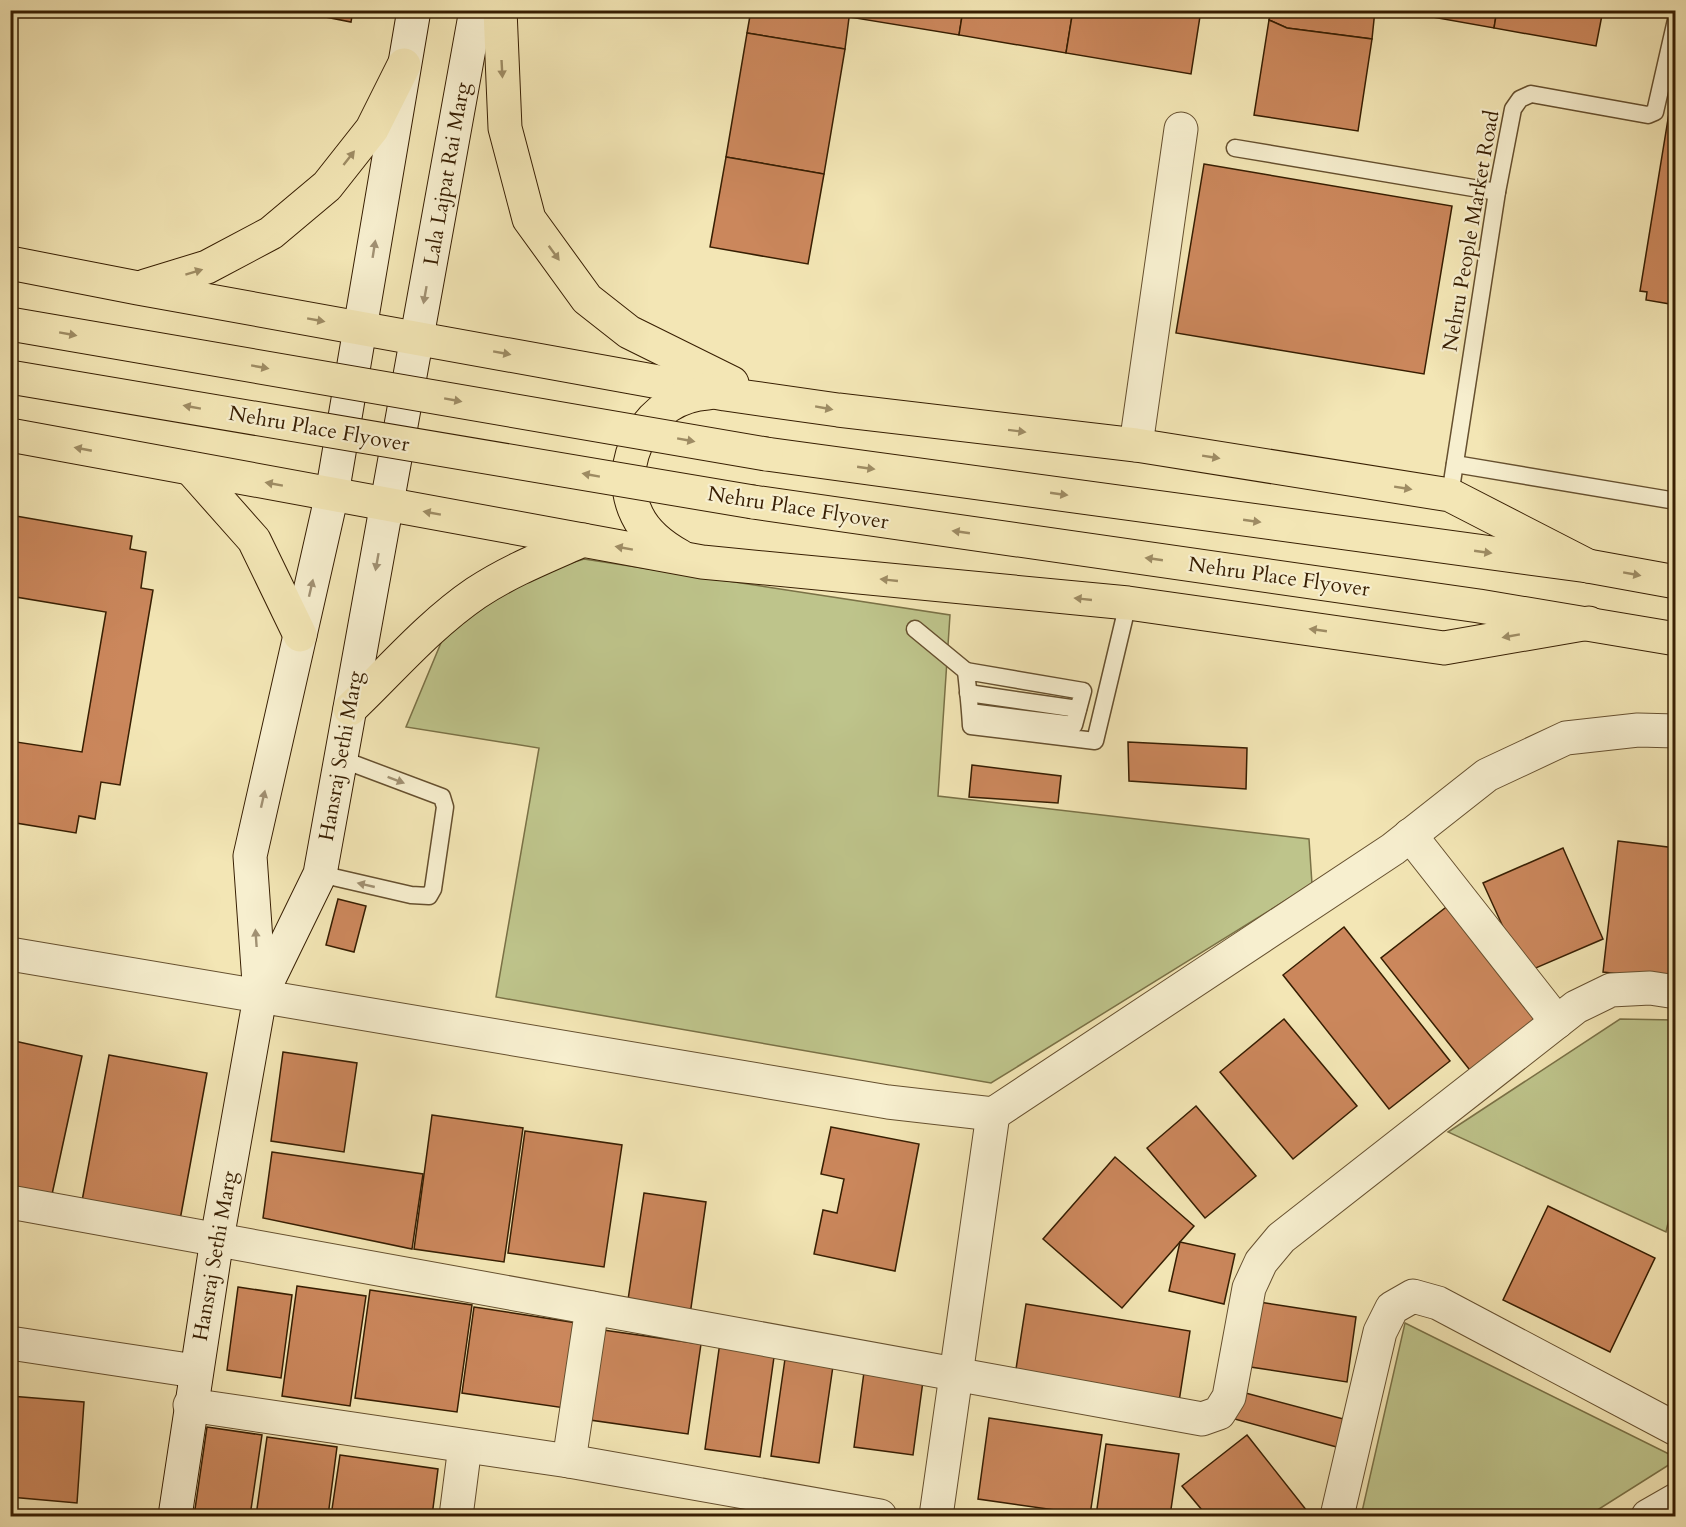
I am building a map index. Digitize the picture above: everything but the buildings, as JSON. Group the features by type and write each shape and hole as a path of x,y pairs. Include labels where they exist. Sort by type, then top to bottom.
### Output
{"main road":[{"path":"500,10 505,128 529,219 587,298 628,332 766,398"},
{"path":"138,288 207,267 271,233 327,186 372,129 404,65"},
{"path":"10,263 725,394"},
{"path":"10,324 766,454 1588,566 1676,582"},
{"name":"Nehru Place Flyover","path":"10,376 753,502 1420,597 1676,639"},
{"path":"702,562 681,557 664,547 648,533 637,516 630,496 628,476 631,456 639,436 650,420 666,406 684,398 705,393 766,398 838,410 1452,480 1588,566"},
{"path":"10,435 702,562 1128,603 1444,648 1589,623"},
{"path":"191,469 254,540 300,635"},
{"path":"350,709 440,623 475,594 517,569 583,540"}],"street":[{"path":"361,328 414,10"},
{"name":"Lala Lajpat Rai Marg","path":"387,504 476,10"},
{"path":"1136,445 1181,129"},
{"name":"Hansraj Sethi Marg","path":"175,1516 195,1371 260,997 250,856 332,494 361,328"},
{"name":"Hansraj Sethi Marg","path":"260,997 320,874 387,504"},
{"path":"10,954 888,1102 993,1114 1410,835 1487,775 1566,738 1638,730 1676,731"},
{"path":"1410,835 1557,1022"},
{"path":"10,1202 1202,1419 1219,1413 1229,1397 1249,1288 1261,1262 1281,1239 1576,1007 1611,990 1650,988 1676,992"},
{"path":"936,1516 958,1374 970,1266 993,1114"},
{"path":"1338,1516 1380,1332 1392,1308 1413,1296 1438,1303 1676,1429"},
{"path":"569,1461 592,1308"},
{"path":"10,1343 195,1371"},
{"path":"190,1405 569,1461 803,1509 880,1516"},
{"path":"456,1516 465,1446"},
{"path":"1648,1516 1676,1500"}],"lane":[{"name":"Nehru People Market Road","path":"1452,480 1497,192 1513,109 1520,99 1531,94 1648,115 1655,112 1676,20"},
{"path":"1235,148 1497,192"},
{"path":"1452,480 1676,501"},
{"path":"966,671 971,726 1095,741 1128,603"},
{"path":"915,629 966,671 1083,691 1074,724 970,712"},
{"path":"968,693 1078,709"},
{"path":"320,874 411,895 429,896 433,889 445,807 442,797 341,759"}],"green space":[{"path":"584,559 950,615 938,796 1309,839 1312,884 991,1083 496,997 539,748 406,727 443,638 478,607 542,572"},
{"path":"1620,1019 1675,1020 1676,1188 1666,1232 1448,1132"},
{"path":"1405,1323 1675,1457 1675,1461 1588,1516 1361,1516"}]}
